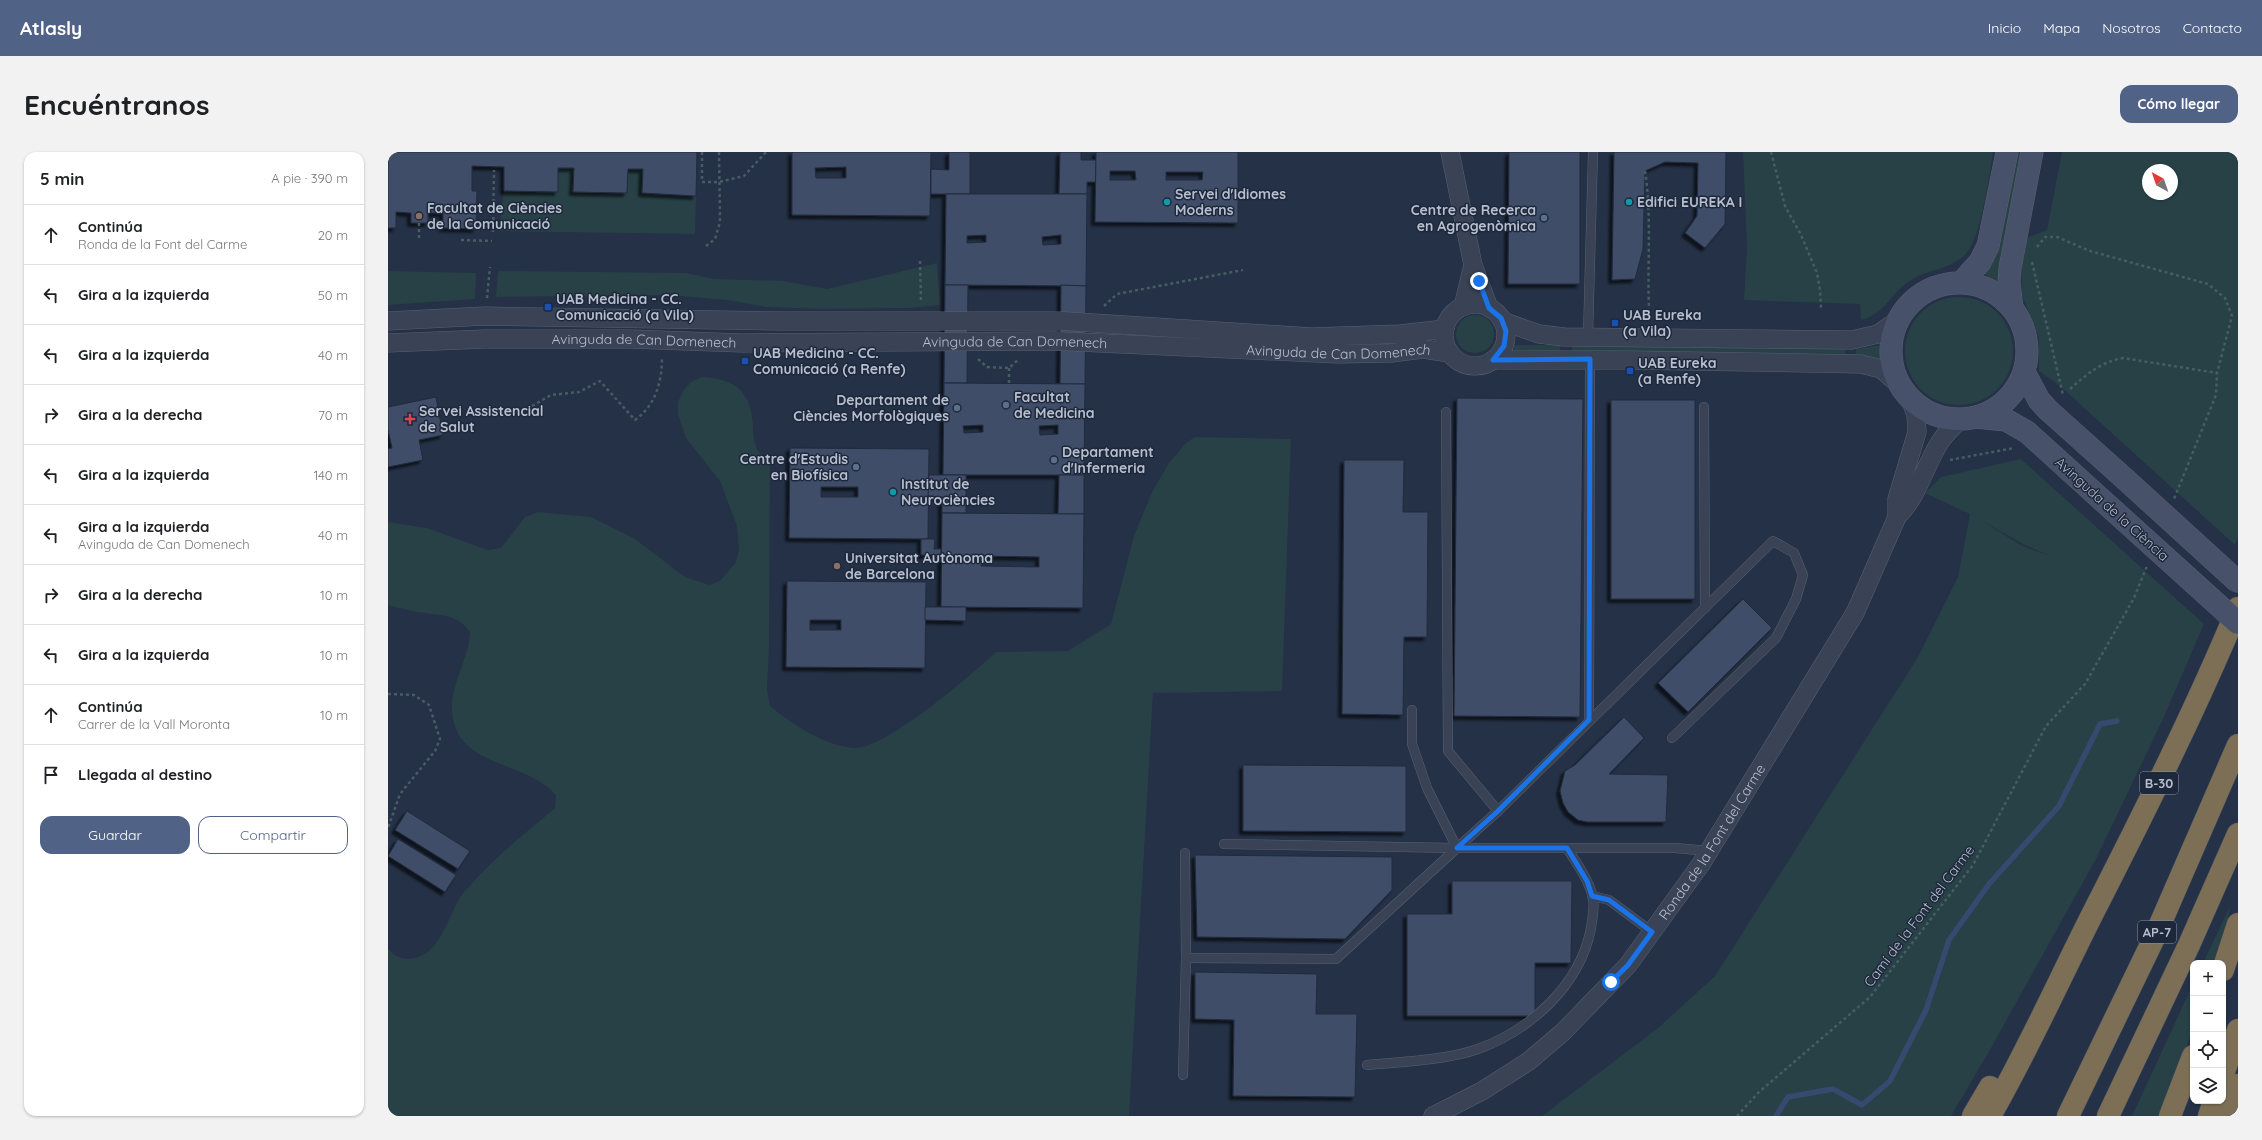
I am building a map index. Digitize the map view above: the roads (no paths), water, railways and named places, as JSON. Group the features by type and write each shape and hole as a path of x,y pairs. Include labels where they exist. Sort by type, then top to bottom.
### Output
{"highway":[{"name":"B-30","path":"1973,1116 2093,912 2154,794 2238,608"},
{"name":"AP-7","path":"2068,1116 2155,936 2238,745"},
{"name":"AP-7","path":"2108,1116 2189,945 2238,834"},
{"path":"1990,1116 2017,1069 2093,912"},
{"path":"2226,961 2238,924"},
{"path":"2225,1068 2238,1030"},
{"path":"2170,1116 2190,1064"},
{"path":"2228,1116 2238,1085"},
{"path":"2209,1116 2213,1104"}],"street":[{"path":"1450,152 1473,265 1489,308 1502,321 1506,331 1505,342 1500,352 1493,360 1484,365 1470,366 1460,362 1450,353 1445,342 1445,329 1450,317 1463,307 1478,304 1489,308"},
{"path":"1962,282 1980,262 1988,246 2007,152"},
{"path":"2012,307 2009,282 2010,268 2032,152"},
{"path":"1463,307 1473,265"},
{"path":"1493,360 1590,359 1861,364 1881,369 1906,392 1933,414 1968,418 1999,406 2010,396 2024,372 2027,359 2026,338 2020,318 2002,297 1990,289 1962,282 1940,285 1928,290 1906,308 1898,320 1891,346 1895,374 1906,392"},
{"name":"Avinguda de Can Domenech","path":"388,321 485,316 782,321 1063,321 1311,337 1400,334 1445,329"},
{"path":"1502,321 1539,334 1852,340 1878,334 1898,320"},
{"name":"Avinguda de Can Domenech","path":"388,343 485,339 630,339 742,343 1057,341 1338,354 1391,353 1423,349 1450,353"},
{"path":"2024,372 2039,400 2048,410 2238,582"},
{"name":"Ronda de la Font del Carme","path":"1897,517 1897,499 1918,432 1916,415 1906,392"},
{"name":"Ronda de la Font del Carme","path":"1433,1116 1482,1092 1529,1061 1563,1032 1628,965 1709,851 1855,613 1897,517 1909,505 1939,443 1968,418"},
{"name":"Avinguda de la Ciència","path":"1968,418 2006,420 2027,432 2238,623"}],"lane":[{"path":"1588,336 1593,152"},
{"path":"1589,720 1590,359"},
{"path":"1704,407 1705,608"},
{"path":"1446,412 1448,751 1498,811"},
{"path":"1186,958 1336,959 1498,811 1773,541 1794,553 1803,575 1796,599 1776,638 1672,738"},
{"path":"1412,710 1412,744 1427,788 1457,848"},
{"path":"1224,844 1457,848 1675,848 1709,851"},
{"path":"1367,1065 1423,1060 1477,1049 1519,1029 1540,1013 1559,994 1575,970 1588,944 1594,909 1592,896 1587,881 1567,848"},
{"path":"1183,1075 1186,958 1185,853"},
{"path":"1592,896 1609,900 1652,932"}],"waterway":[{"path":"1776,1116 1788,1097 1833,1089 1862,1105 1890,1081 1926,1010 1949,940 1989,884 2059,806 2100,724 2117,721"}],"place":[{"name":"Servei d'Idiomes Moderns","path":"1167,202"},
{"name":"Edifici EUREKA I","path":"1629,202"},
{"name":"Facultat de Ciències de la Comunicació","path":"419,216"},
{"name":"Centre de Recerca en Agrogenòmica","path":"1544,218"},
{"name":"UAB Medicina - CC. Comunicació (a Vila)","path":"548,307"},
{"name":"UAB Eureka (a Vila)","path":"1615,323"},
{"name":"UAB Medicina - CC. Comunicació (a Renfe)","path":"745,361"},
{"name":"UAB Eureka (a Renfe)","path":"1630,371"},
{"name":"Facultat de Medicina","path":"1006,405"},
{"name":"Departament de Ciències Morfològiques","path":"957,408"},
{"name":"Servei Assistencial de Salut","path":"410,419"},
{"name":"Departament d'Infermeria","path":"1054,460"},
{"name":"Centre d'Estudis en Biofísica","path":"856,467"},
{"name":"Institut de Neurociències","path":"893,492"},
{"name":"Universitat Autònoma de Barcelona","path":"837,566"}]}
